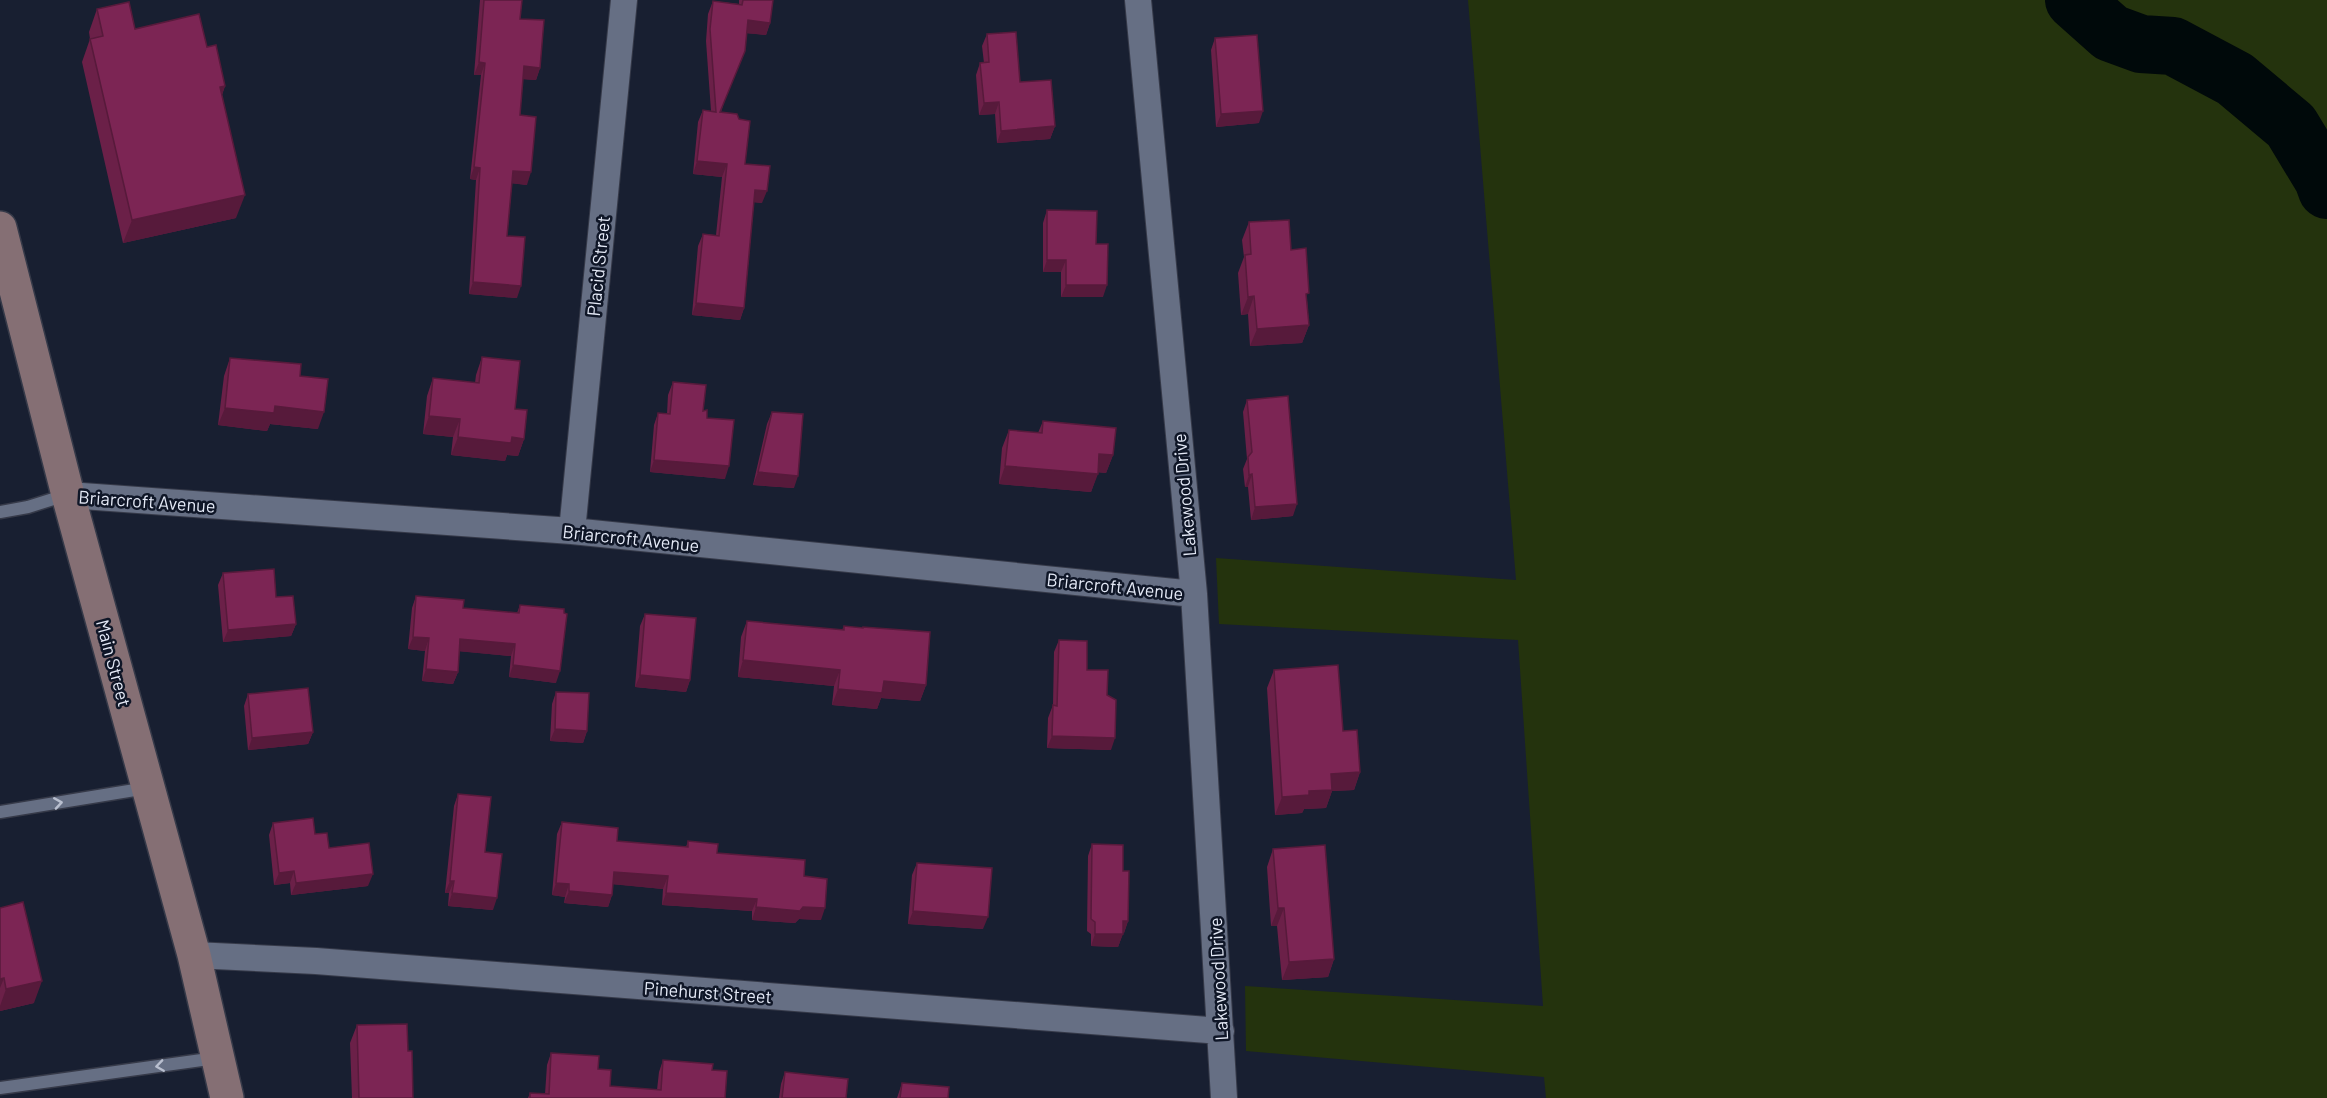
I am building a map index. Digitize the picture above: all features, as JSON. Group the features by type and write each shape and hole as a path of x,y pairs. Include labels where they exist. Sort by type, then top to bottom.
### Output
{"main road":[{"name":"Main Street","path":"0,228 68,495 194,955 226,1098"}],"street":[{"name":"Placid Street","path":"572,531 624,0"},
{"name":"Lakewood Drive","path":"1138,0 1194,594 1224,1098"},
{"name":"Briarcroft Avenue","path":"68,495 572,531 1194,594"},
{"name":"Pinehurst Street","path":"194,955 316,961 1221,1031"}],"lane":[{"path":"0,512 28,507 68,495"},
{"path":"0,812 148,788"},
{"path":"0,1088 218,1058"}],"green space":[{"path":"1468,0 2327,0 2327,1098 1546,1098 1544,1077 1246,1051 1245,986 1543,1006 1518,640 1219,624 1216,558 1516,580"}],"building":[{"path":"484,0 522,0 520,19 544,20 540,68 524,66 520,115 536,117 531,172 513,171 507,236 525,237 521,286 473,282 480,168 474,167 485,63 479,62"},
{"path":"743,0 773,0 770,23 748,20 745,51 720,112 737,114 739,119 750,121 745,164 770,166 767,191 755,190 744,308 696,303 703,234 719,236 727,164 697,161 703,110 716,112 710,29 713,1 742,5"},
{"path":"129,2 135,29 199,14 207,47 216,45 225,86 220,87 245,195 132,220 90,39 103,36 97,9"},
{"path":"1016,32 1020,82 1051,80 1055,126 1001,131 999,102 984,103 980,63 989,62 987,34"},
{"path":"1257,35 1263,111 1221,114 1215,38"},
{"path":"1047,210 1097,211 1096,244 1108,244 1107,285 1066,285 1066,260 1047,260"},
{"path":"1289,220 1291,250 1306,248 1309,325 1257,329 1254,296 1248,297 1245,255 1251,254 1249,222"},
{"path":"482,357 520,361 515,409 527,410 524,439 512,437 511,443 458,437 460,419 429,416 433,378 479,383"},
{"path":"230,358 301,364 300,376 328,379 324,412 275,406 274,413 225,408"},
{"path":"673,382 706,385 703,411 707,410 707,418 734,420 729,466 654,460 658,413 670,414"},
{"path":"1288,396 1297,504 1255,507 1252,474 1249,475 1248,457 1252,452 1247,400"},
{"path":"772,412 803,414 798,476 758,472"},
{"path":"1043,421 1116,428 1113,455 1099,454 1098,474 1005,466 1009,430 1042,433"},
{"path":"274,569 276,597 293,596 296,624 228,630 223,573"},
{"path":"416,596 464,600 463,608 519,613 520,605 564,609 564,613 567,614 560,671 513,665 515,644 460,639 458,672 426,669 429,638 413,637"},
{"path":"645,614 696,618 690,680 640,675"},
{"path":"747,621 844,630 844,626 930,632 926,685 884,681 882,693 838,689 840,670 743,660"},
{"path":"1059,640 1087,641 1087,670 1108,670 1107,695 1116,700 1115,738 1052,736 1053,705 1057,706"},
{"path":"1338,665 1343,731 1357,730 1360,772 1331,774 1332,790 1309,791 1309,795 1282,797 1274,670"},
{"path":"308,688 313,732 252,738 248,694"},
{"path":"556,692 589,693 587,731 555,729"},
{"path":"458,794 491,797 485,852 502,854 497,898 452,893 454,881 450,881"},
{"path":"313,818 315,834 327,833 329,848 369,843 373,874 296,883 294,871 279,873 273,823"},
{"path":"562,822 618,828 617,841 688,847 688,841 718,844 717,853 805,860 804,876 827,879 825,908 803,907 800,911 756,907 757,899 666,893 668,876 614,872 612,895 569,891 569,884 556,883"},
{"path":"1092,844 1123,845 1123,871 1129,871 1128,921 1123,921 1123,934 1095,934 1095,922 1091,919"},
{"path":"1325,845 1334,959 1289,962 1284,908 1278,908 1273,849"},
{"path":"917,863 992,868 988,917 913,911"},
{"path":"23,902 42,981 6,989 4,978 0,979 0,908"},
{"path":"407,1024 408,1051 412,1051 413,1098 359,1098 357,1025"},
{"path":"551,1053 599,1056 598,1069 611,1070 610,1086 661,1090 663,1060 713,1064 712,1070 727,1071 725,1098 530,1098 530,1093 549,1094"},
{"path":"785,1072 848,1079 846,1098 782,1098"},
{"path":"902,1083 949,1087 948,1098 900,1098"}],"waterway":[{"path":"2074,0 2111,33 2141,44 2173,46 2235,79 2291,126 2323,179 2327,190"}]}
